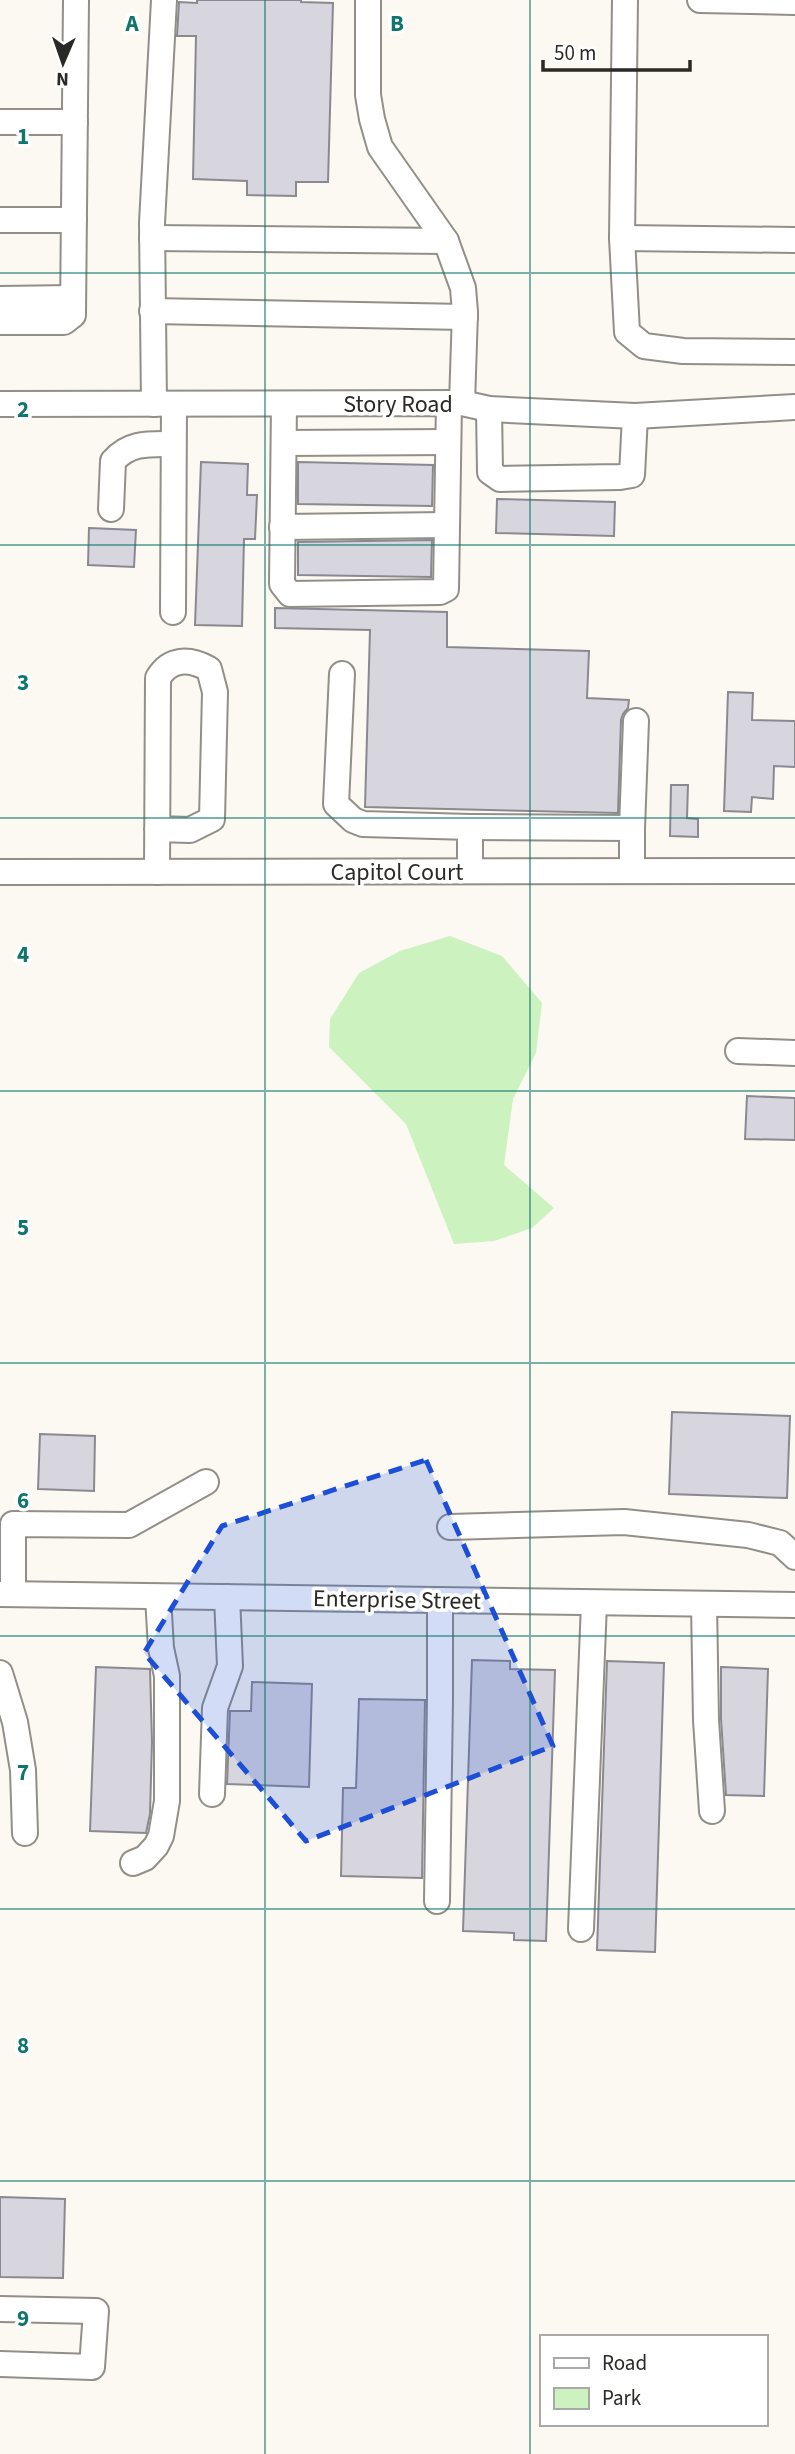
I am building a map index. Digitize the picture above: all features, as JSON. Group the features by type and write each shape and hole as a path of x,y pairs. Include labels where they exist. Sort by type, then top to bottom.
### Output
{"street":[{"path":"0,322 64,322 73,315 76,0"},
{"path":"164,0 152,238 152,311 164,404 173,444 173,612"},
{"path":"284,404 282,584 290,594 440,592 446,589 448,442 456,403 465,317 463,288 446,242 380,146 372,119 369,95 368,0"},
{"path":"625,0 622,238 627,331 644,346 683,351 795,352"},
{"path":"700,0 795,2"},
{"path":"0,122 75,122"},
{"path":"0,220 74,220"},
{"path":"152,238 446,242"},
{"path":"622,238 795,240"},
{"path":"0,299 73,298"},
{"path":"152,311 465,317"},
{"name":"Story Road","path":"0,404 456,403 489,410 635,416 795,407"},
{"path":"489,410 490,472 500,479 620,478 632,475 635,416"},
{"path":"284,443 448,442"},
{"path":"111,509 113,461 122,451 137,444 173,444"},
{"path":"282,527 447,526"},
{"path":"157,829 190,830 212,819 215,692 209,669 201,665 177,662 164,667 158,678 157,829 157,872"},
{"path":"342,674 336,804 353,820 363,824 632,828"},
{"path":"632,871 636,721"},
{"path":"470,827 470,871"},
{"name":"Capitol Court","path":"0,872 795,871"},
{"path":"738,1051 795,1053"},
{"path":"6,1594 13,1524 129,1525 206,1482"},
{"path":"450,1527 624,1522 748,1535 780,1543 795,1557"},
{"name":"Enterprise Street","path":"6,1594 795,1605"},
{"path":"134,1863 145,1858 156,1846 161,1836 167,1801 167,1676 161,1648 158,1597"},
{"path":"212,1794 215,1708 230,1666 227,1597"},
{"path":"437,1901 440,1600"},
{"path":"581,1929 594,1603"},
{"path":"704,1604 706,1720 712,1811"},
{"path":"0,1673 15,1722 23,1770 25,1833"},
{"path":"0,2309 96,2311 92,2367 0,2364"}],"highlighted area":[{"path":"426,1460 553,1746 306,1841 144,1653 222,1526"}],"green space":[{"path":"450,936 502,956 542,1003 536,1053 513,1099 504,1165 554,1208 532,1228 494,1241 454,1244 406,1124 329,1047 330,1019 359,973 400,951"}],"building":[{"path":"197,0 301,0 333,3 328,182 296,182 296,196 247,195 247,181 193,179 196,36 177,36 179,2 197,3"},
{"path":"201,462 248,464 247,495 257,495 255,539 244,539 242,626 195,625"},
{"path":"298,462 433,465 432,506 298,504"},
{"path":"497,499 615,502 614,536 496,533"},
{"path":"89,528 136,530 134,567 88,565"},
{"path":"432,540 431,577 298,575 298,542"},
{"path":"275,608 447,612 447,647 589,651 587,698 629,700 621,720 618,813 365,807 370,630 275,628"},
{"path":"728,692 753,693 752,720 795,721 795,767 774,766 773,799 752,797 751,812 724,811"},
{"path":"671,785 688,785 687,818 698,819 698,837 670,836"},
{"path":"747,1096 795,1098 795,1140 745,1139"},
{"path":"672,1412 790,1416 787,1498 669,1494"},
{"path":"40,1434 95,1436 94,1491 38,1489"},
{"path":"472,1660 510,1661 510,1669 555,1670 546,1941 514,1940 514,1933 463,1931"},
{"path":"607,1661 664,1663 655,1952 597,1950"},
{"path":"96,1667 150,1669 152,1742 150,1814 146,1833 90,1831"},
{"path":"721,1667 768,1669 764,1796 726,1795"},
{"path":"252,1682 312,1684 309,1787 227,1784 230,1711 251,1711"},
{"path":"359,1699 425,1700 422,1878 341,1876 343,1788 356,1788"},
{"path":"0,2197 65,2199 63,2278 0,2277"}]}
